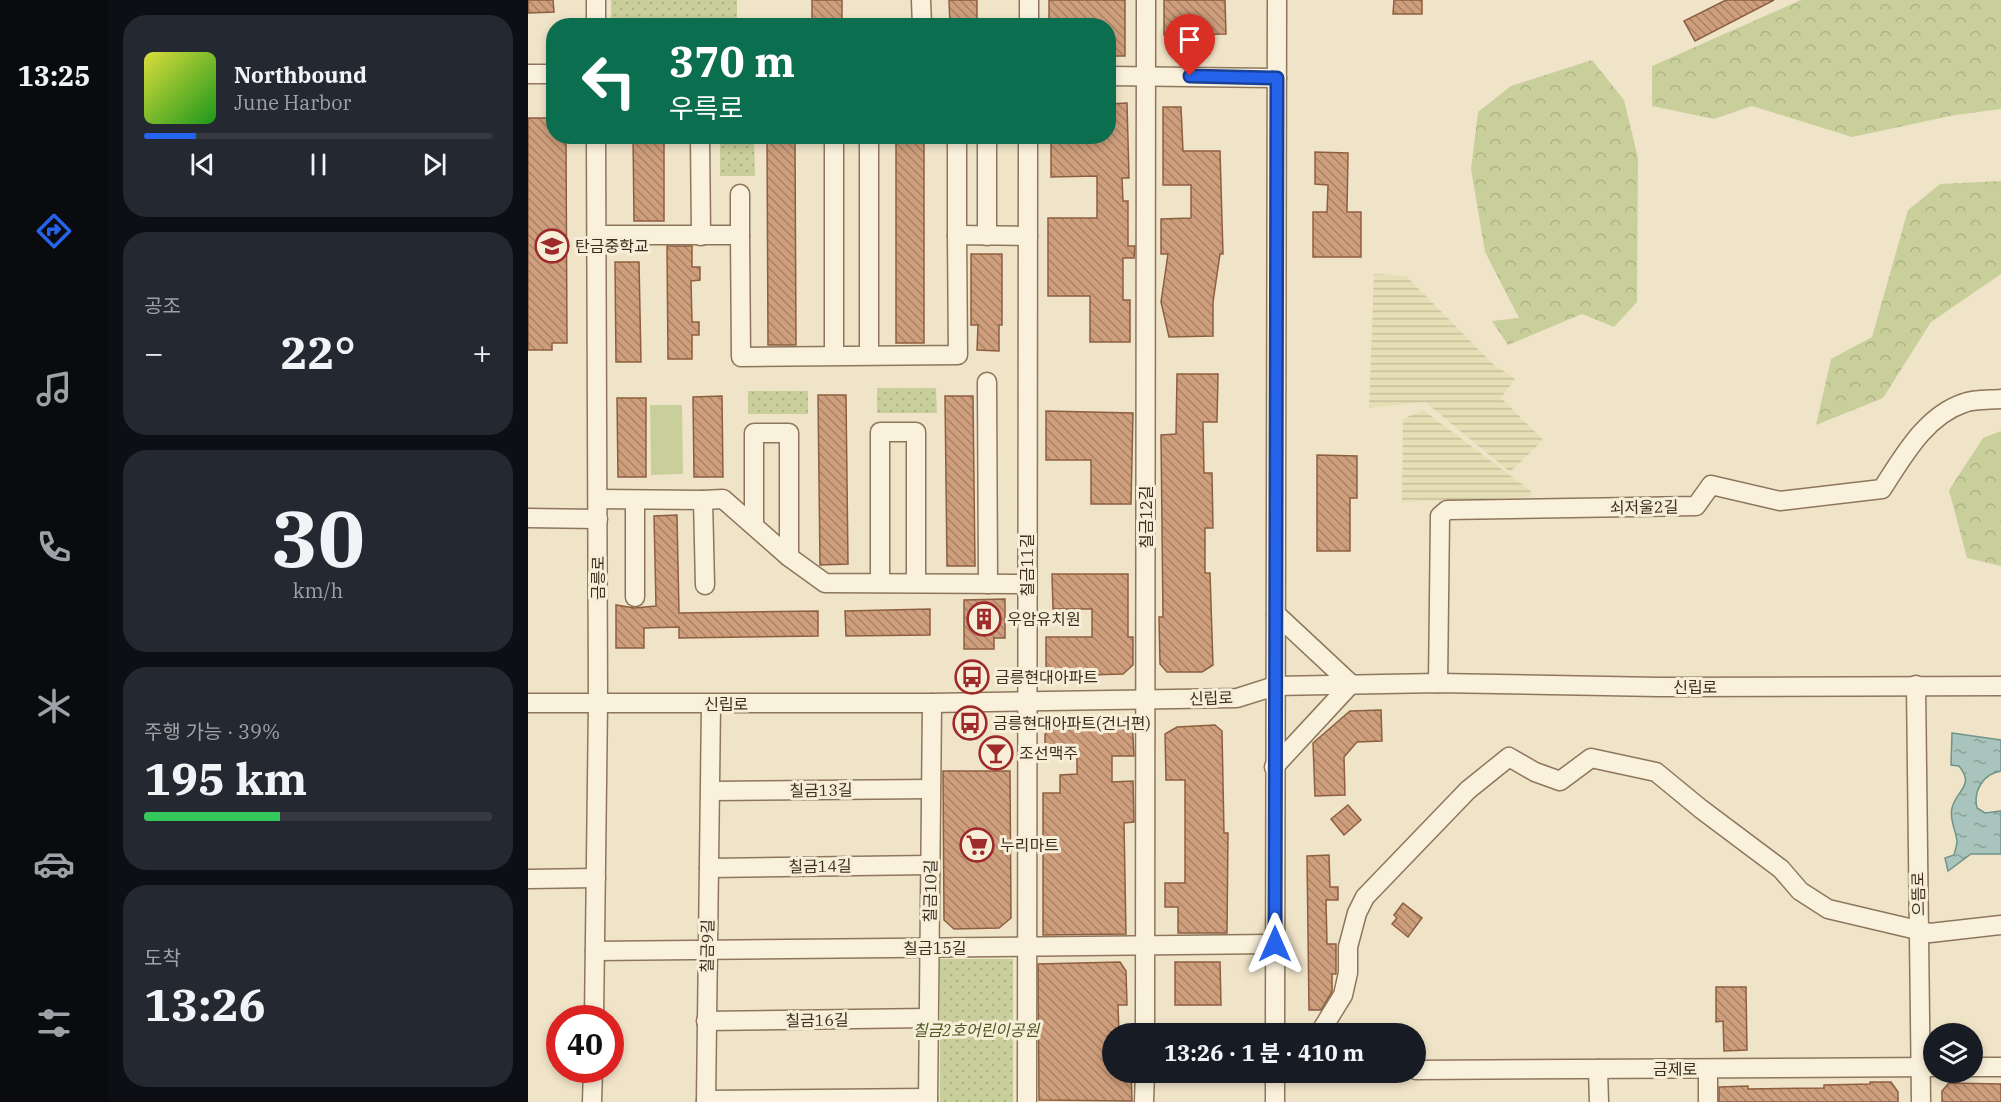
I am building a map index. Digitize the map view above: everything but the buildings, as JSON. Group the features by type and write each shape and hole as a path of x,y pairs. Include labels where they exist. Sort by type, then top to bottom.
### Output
{"street":[{"path":"596,0 596,18"},
{"path":"921,0 922,18"},
{"path":"1029,0 1029,18"},
{"name":"칠금12길","path":"1145,1023 1146,0"},
{"path":"1275,1023 1277,0"},
{"path":"528,74 546,74"},
{"path":"1116,76 1277,78"},
{"name":"금릉로","path":"594,1005 598,704 596,144"},
{"path":"700,144 700,236"},
{"path":"834,144 834,356"},
{"path":"869,144 869,355"},
{"path":"740,194 741,357 958,355 957,144"},
{"path":"987,144 987,236"},
{"name":"칠금11길","path":"1028,144 1028,1102"},
{"path":"597,235 740,235"},
{"path":"957,235 1028,236"},
{"path":"987,382 988,584"},
{"name":"쇠저울2길","path":"1438,682 1440,516 1447,510 1696,506 1711,484 1780,501 1881,489 1918,435 1940,416 1964,403 2001,399"},
{"path":"880,583 880,432 916,432 916,584"},
{"path":"754,525 754,433 789,433 789,557"},
{"path":"597,499 723,500 789,557 825,583 1027,584"},
{"path":"703,500 705,585"},
{"path":"635,501 635,597"},
{"path":"528,518 598,519"},
{"path":"1274,767 1351,684 1276,614"},
{"name":"신립로","path":"528,703 932,703 1237,698 1275,686 1438,682 1659,687 2001,686"},
{"name":"으뜸로","path":"1916,685 1918,931 1924,1023"},
{"name":"칠금10길","path":"928,1100 932,703"},
{"name":"칠금9길","path":"706,1101 707,950 712,791 711,704"},
{"path":"1326,1023 1343,995 1348,974 1348,947 1357,913 1365,897 1390,874 1468,790 1509,757 1535,772 1560,781 1590,758 1656,772 1781,869 1800,891 1828,909 1930,933 2001,925"},
{"name":"칠금13길","path":"712,791 931,789"},
{"name":"칠금14길","path":"710,868 930,865"},
{"path":"528,879 596,878"},
{"name":"칠금15길","path":"595,951 1275,944"},
{"name":"칠금16길","path":"706,1021 928,1018"},
{"name":"금제로","path":"1426,1070 1923,1067"},
{"path":"1983,1067 2001,1067"},
{"path":"1598,1069 1599,1102"},
{"path":"1708,1069 1708,1102"},
{"path":"592,1102 593,1083"},
{"path":"1144,1102 1145,1083"},
{"path":"1275,1083 1275,1102"},
{"name":"으뜸로","path":"1921,1102 1924,1083"},
{"path":"706,1101 928,1100"}],"shaded area":[{"path":"1374,274 1406,276 1493,364 1515,379 1501,398 1543,440 1510,472 1425,402 1369,408"},
{"path":"1423,410 1531,491 1531,497 1402,502 1403,419"}],"green space":[{"path":"611,0 737,0 737,18 611,18"},
{"path":"1801,0 2001,0 2001,109 1955,115 1852,137 1752,106 1714,119 1652,106 1652,66"},
{"path":"1592,60 1624,100 1638,158 1637,302 1614,327 1582,314 1508,345 1492,321 1519,318 1485,252 1471,169 1478,112 1511,86"},
{"path":"720,144 754,144 755,176 720,176"},
{"path":"2001,181 2001,274 1931,322 1883,398 1816,425 1831,359 1872,337 1908,210 1940,184"},
{"path":"877,388 936,388 937,413 877,413"},
{"path":"748,391 808,391 808,414 748,414"},
{"path":"650,405 682,405 683,474 651,475"},
{"path":"2001,431 2001,566 1967,558 1949,490 1983,438"},
{"name":"칠금2호어린이공원","path":"940,959 1013,959 1013,1102 940,1102"}],"water":[{"path":"1952,733 2001,740 2001,771 1984,780 1978,790 1976,802 1977,808 1985,813 2001,811 2001,854 1971,854 1948,871 1945,858 1954,855 1957,843 1951,817 1952,808 1965,783 1959,766 1951,765"}],"place":[{"name":"탄금중학교","path":"552,246"},
{"name":"우암유치원","path":"984,619"},
{"name":"금릉현대아파트","path":"972,677"},
{"name":"금릉현대아파트(건너편)","path":"970,723"},
{"name":"조선맥주","path":"996,753"},
{"name":"누리마트","path":"977,845"}],"route":[{"path":"1190,76 1277,78 1275,944"}]}
